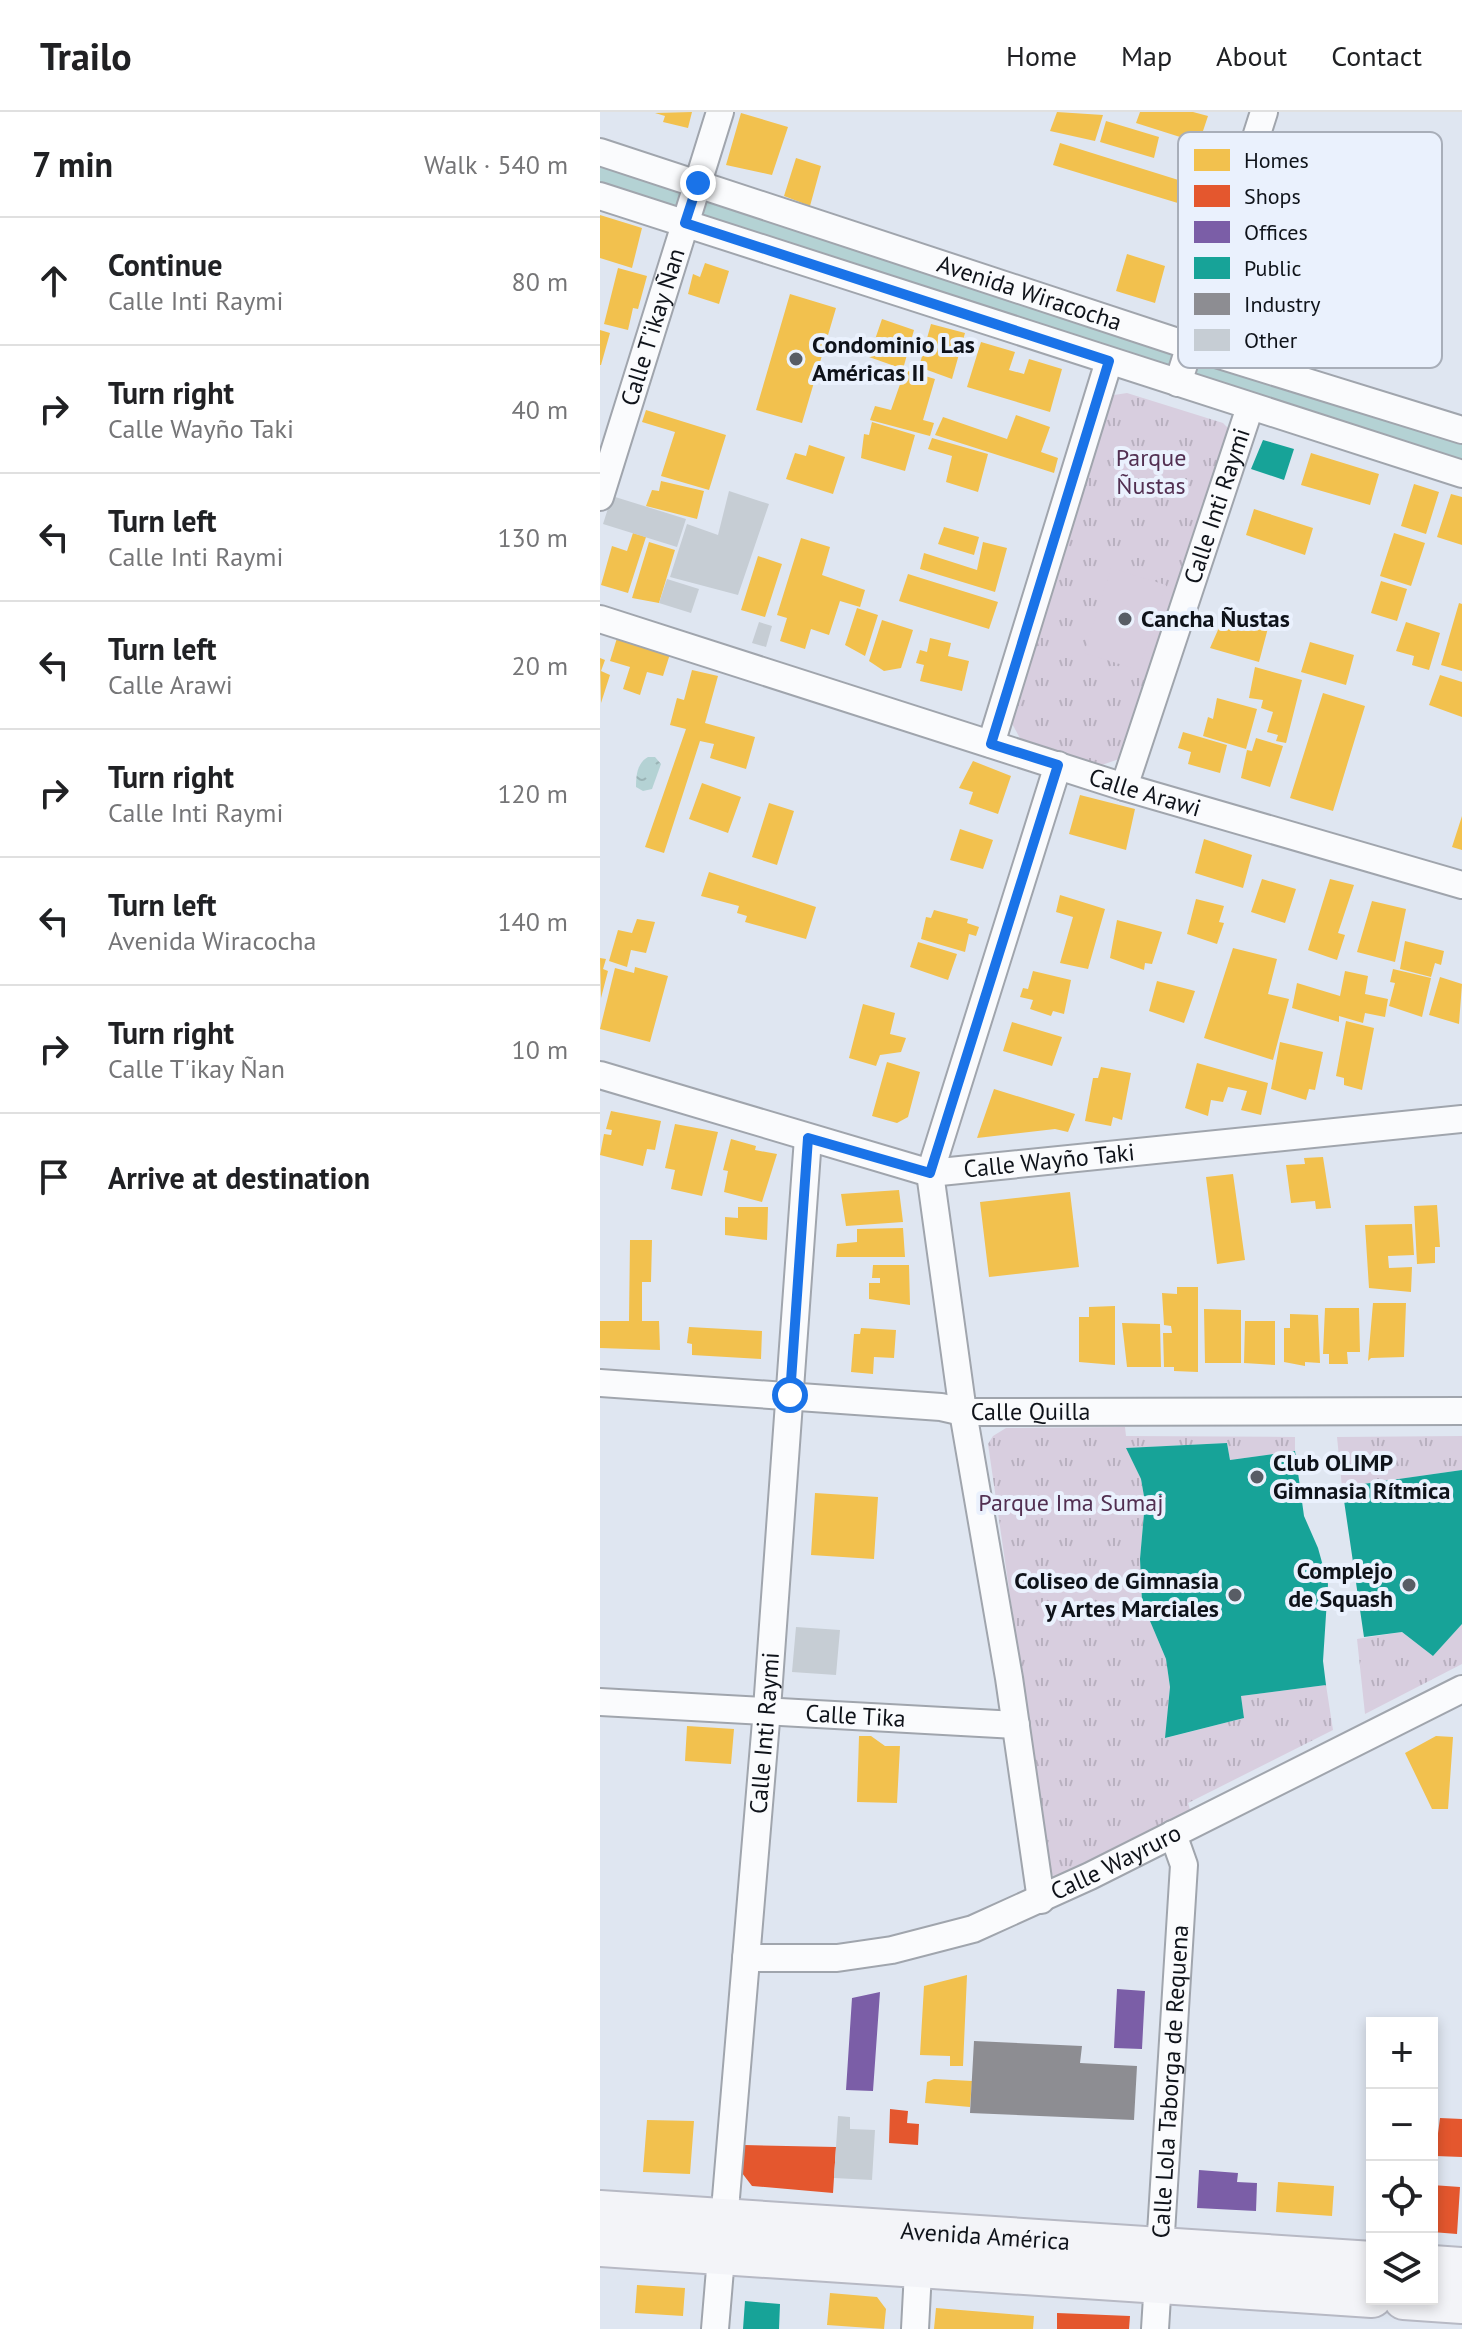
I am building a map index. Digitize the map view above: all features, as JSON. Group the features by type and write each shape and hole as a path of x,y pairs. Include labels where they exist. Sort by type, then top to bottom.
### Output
{"main road":[{"name":"Avenida América","path":"600,2211 723,2237"},
{"name":"Avenida América","path":"600,2246 723,2237 1159,2266 1366,2296"},
{"name":"Avenida América","path":"1159,2266 1366,2262"},
{"path":"1438,2266 1462,2268"},
{"path":"1438,2301 1462,2303"}],"street":[{"name":"Calle T'ikay Ñan","path":"600,497 720,112"},
{"path":"1258,132 1264,112"},
{"name":"Avenida Wiracocha","path":"600,152 1178,342"},
{"name":"Avenida Wiracocha","path":"600,196 686,221 1462,474"},
{"path":"991,744 1109,361"},
{"path":"1178,383 1183,368"},
{"name":"Avenida Wiracocha","path":"1261,368 1462,430"},
{"name":"Calle Inti Raymi","path":"1124,787 1250,407"},
{"name":"Calle Arawi","path":"600,619 1124,787 1462,885"},
{"path":"1041,1900 1016,1725 963,1412 930,1173 1058,765"},
{"name":"Calle Wayño Taki","path":"600,1075 930,1173 1462,1119"},
{"name":"Calle Inti Raymi","path":"715,2329 767,1709 808,1138"},
{"name":"Calle Quilla","path":"600,1383 941,1407 963,1412 1462,1411"},
{"name":"Calle Wayruro","path":"746,1958 837,1958 892,1950 973,1929 1041,1900 1462,1689"},
{"name":"Calle Tika","path":"600,1702 1016,1725"},
{"name":"Calle Lola Taborga de Requena","path":"1155,2329 1184,1865 1173,1834"},
{"path":"915,2329 920,2250"}],"green space":[{"name":"Parque Ñustas","path":"1127,393 1223,423 1228,428 1228,435 1122,758 1099,766 1021,740 1010,720 1108,401 1114,395"},
{"name":"Cancha Ñustas","path":"1111,568 1166,585 1139,670 1084,653"},
{"name":"Parque Ima Sumaj","path":"1125,1427 1126,1436 1295,1437 1295,1451 1230,1460 1227,1443 1127,1448 1141,1479 1145,1502 1140,1559 1142,1602 1166,1659 1170,1687 1166,1738 1244,1718 1241,1696 1326,1685 1333,1730 1188,1803 1191,1813 1061,1877 1054,1877 1050,1871 988,1444 993,1436 1006,1428"},
{"path":"1462,1436 1462,1470 1342,1487 1337,1437"},
{"path":"1462,1624 1462,1664 1365,1714 1357,1639 1402,1632 1433,1656"}],"water":[{"path":"648,757 655,757 661,764 652,789 643,791 636,787 637,774 639,766"}],"building: Homes":[{"path":"692,112 688,128 663,122 665,116 655,113"},
{"path":"1057,112 1103,115 1095,141 1050,131"},
{"path":"1140,112 1193,112 1208,116 1203,132 1178,132 1178,136 1136,123"},
{"path":"741,113 788,127 772,175 726,165"},
{"path":"1106,121 1159,137 1154,158 1100,142"},
{"path":"1060,143 1178,180 1178,203 1053,165"},
{"path":"796,158 821,166 810,206 784,196"},
{"path":"600,215 642,228 632,268 600,258"},
{"path":"1127,254 1165,266 1155,303 1116,291"},
{"path":"705,263 729,271 719,304 688,294 693,274 700,277"},
{"path":"618,268 647,276 638,309 633,308 628,330 604,324"},
{"name":"Condominio Las Américas II","path":"790,294 836,308 802,423 756,410"},
{"path":"882,319 914,330 903,369 869,357"},
{"path":"931,324 965,333 952,379 919,367"},
{"path":"600,330 610,333 601,365 600,365"},
{"path":"981,342 1015,352 1009,370 1024,374 1029,359 1062,369 1050,412 967,387"},
{"path":"905,370 935,379 923,420 934,423 930,436 870,420 875,406 891,410"},
{"path":"646,410 726,435 709,490 661,476 675,432 642,422"},
{"path":"1016,415 1050,427 1041,452 1058,458 1054,473 935,435 943,417 1007,439"},
{"path":"872,422 915,435 905,471 861,458 864,434 869,435"},
{"path":"932,438 988,454 978,492 946,482 952,456 928,449"},
{"path":"809,445 845,457 833,494 786,479 795,453 806,456"},
{"path":"1311,453 1379,474 1370,505 1301,485"},
{"path":"661,481 704,491 697,519 646,506 652,490 659,491"},
{"path":"1414,484 1439,492 1426,534 1401,526"},
{"path":"1451,494 1462,497 1462,545 1437,537"},
{"path":"1254,509 1313,528 1305,555 1246,535"},
{"path":"944,527 979,537 974,555 938,544"},
{"path":"633,533 646,537 628,593 601,585 612,546 627,551"},
{"path":"1394,533 1425,543 1411,586 1380,576"},
{"path":"801,538 830,547 822,575 865,590 860,607 840,601 829,635 811,629 805,649 780,641 787,618 777,615"},
{"path":"649,542 675,550 659,603 632,598"},
{"path":"983,542 1007,548 995,592 920,569 924,553 977,570"},
{"path":"758,556 782,564 765,617 741,610"},
{"path":"908,574 998,602 989,629 899,601"},
{"path":"1381,581 1407,589 1397,621 1371,613"},
{"path":"1459,603 1462,604 1462,671 1441,665"},
{"path":"857,608 878,615 865,656 845,645"},
{"path":"1225,614 1268,628 1259,662 1210,648"},
{"path":"882,620 913,630 901,668 884,671 869,661"},
{"path":"1406,622 1440,633 1429,670 1412,665 1414,656 1396,651"},
{"path":"617,638 670,654 663,676 647,672 640,695 623,689 630,667 610,661"},
{"path":"930,638 951,643 948,656 969,661 962,691 920,681 924,665 916,663 920,650 927,652"},
{"path":"1310,642 1354,655 1346,685 1301,672"},
{"path":"600,658 605,660 601,671 610,675 601,703"},
{"path":"1255,667 1302,680 1286,743 1276,741 1278,735 1267,732 1273,712 1261,708 1263,700 1249,698"},
{"path":"692,670 718,676 705,723 755,737 746,769 710,758 714,744 700,741 664,853 645,847 686,729 670,725 677,698 684,700"},
{"path":"1440,675 1462,682 1462,717 1429,705"},
{"path":"1323,693 1365,706 1333,811 1290,798"},
{"path":"1217,698 1257,709 1246,749 1203,736 1208,717 1213,719"},
{"path":"1183,732 1227,745 1220,773 1188,764 1191,752 1178,748"},
{"path":"1256,738 1283,746 1270,787 1241,778 1247,750 1252,751"},
{"path":"973,761 1011,776 998,814 969,804 973,792 959,788"},
{"path":"702,783 741,797 728,833 689,819"},
{"path":"1080,795 1135,809 1126,850 1069,834"},
{"path":"769,803 794,811 777,865 752,857"},
{"path":"1462,816 1462,850 1452,847"},
{"path":"960,829 993,840 983,869 950,860"},
{"path":"1204,839 1252,855 1243,888 1195,873"},
{"path":"709,872 816,907 806,939 745,922 747,916 737,913 739,906 701,896"},
{"path":"1262,879 1296,889 1285,923 1251,912"},
{"path":"1330,879 1354,885 1338,933 1345,935 1337,960 1308,950"},
{"path":"1060,895 1105,909 1088,969 1060,963 1073,917 1056,912"},
{"path":"1196,899 1224,906 1219,922 1224,923 1217,944 1187,934"},
{"path":"1372,901 1406,909 1395,962 1357,952"},
{"path":"934,910 968,919 967,923 979,927 976,936 969,934 965,952 921,939 926,917 931,918"},
{"path":"637,919 655,922 646,953 631,950 627,967 609,961 618,930 632,933"},
{"path":"1117,920 1162,932 1152,964 1145,963 1144,970 1110,958"},
{"path":"1405,941 1444,951 1441,965 1435,963 1431,977 1400,969"},
{"path":"918,942 957,954 948,980 910,967"},
{"path":"1233,948 1277,959 1268,994 1289,999 1273,1060 1204,1038"},
{"path":"600,958 606,959 603,969 608,971 601,998"},
{"path":"635,967 668,976 650,1042 600,1029 615,968 634,973"},
{"path":"1393,969 1431,978 1422,1017 1389,1006 1395,983 1390,982"},
{"path":"1033,971 1071,980 1064,1014 1053,1011 1051,1016 1030,1009 1033,1000 1020,997 1023,988 1028,989"},
{"path":"1345,971 1368,976 1365,994 1388,999 1385,1017 1365,1013 1363,1023 1339,1016 1339,1022 1292,1008 1297,983 1340,996"},
{"path":"1440,977 1462,984 1459,1024 1429,1015"},
{"path":"1157,981 1195,991 1184,1023 1149,1011"},
{"path":"863,1004 895,1013 890,1034 906,1038 901,1052 880,1055 876,1066 849,1058"},
{"path":"1346,1021 1374,1028 1362,1090 1344,1085 1344,1078 1336,1076"},
{"path":"1012,1022 1062,1037 1052,1066 1003,1051"},
{"path":"1280,1042 1323,1052 1315,1090 1309,1089 1306,1100 1271,1089"},
{"path":"887,1062 920,1072 908,1117 897,1123 872,1116"},
{"path":"1197,1063 1268,1083 1261,1115 1241,1110 1247,1091 1228,1087 1223,1102 1211,1100 1208,1116 1185,1108"},
{"path":"1101,1067 1131,1073 1122,1120 1113,1117 1111,1126 1085,1121 1093,1078 1098,1078"},
{"path":"994,1089 1075,1114 1068,1132 1055,1129 977,1138"},
{"path":"611,1111 661,1121 655,1150 647,1149 643,1166 600,1155 604,1134 611,1135 612,1130 606,1129"},
{"path":"675,1124 718,1132 702,1196 671,1189 675,1170 665,1168"},
{"path":"731,1139 756,1146 755,1150 777,1154 762,1202 724,1192 728,1171 723,1170"},
{"path":"1323,1157 1331,1208 1316,1209 1315,1201 1291,1203 1286,1165 1305,1164 1304,1158"},
{"path":"1233,1174 1245,1260 1217,1264 1206,1177"},
{"path":"899,1190 903,1222 846,1226 841,1194"},
{"path":"1070,1192 1079,1267 989,1277 980,1202"},
{"path":"1437,1205 1440,1247 1435,1247 1435,1263 1417,1264 1414,1206"},
{"path":"738,1207 768,1207 767,1240 725,1235 725,1217 738,1218"},
{"path":"1412,1224 1414,1255 1388,1256 1389,1268 1412,1267 1411,1292 1369,1288 1365,1225"},
{"path":"903,1228 905,1257 836,1257 837,1244 857,1242 857,1229"},
{"path":"630,1240 652,1240 651,1282 642,1282 642,1321 659,1321 660,1350 600,1348 600,1321 629,1321"},
{"path":"873,1265 909,1265 910,1305 869,1299 869,1283 880,1283 880,1278 872,1278"},
{"path":"1177,1287 1198,1287 1198,1372 1174,1371 1174,1367 1164,1367 1163,1333 1172,1333 1171,1326 1164,1325 1162,1293 1177,1294"},
{"path":"1373,1303 1406,1303 1404,1357 1371,1358 1368,1361"},
{"path":"1115,1306 1115,1365 1079,1362 1079,1317 1089,1317 1089,1307"},
{"path":"1325,1308 1359,1308 1360,1352 1347,1352 1348,1364 1329,1364 1329,1354 1323,1354"},
{"path":"1204,1309 1241,1310 1241,1363 1205,1363"},
{"path":"1290,1314 1318,1315 1320,1363 1305,1362 1305,1366 1284,1362 1284,1328 1290,1328"},
{"path":"1245,1321 1275,1321 1275,1365 1244,1363"},
{"path":"1122,1323 1160,1324 1161,1367 1127,1367"},
{"path":"689,1327 762,1331 761,1359 692,1355 692,1344 687,1343"},
{"path":"861,1328 896,1330 894,1358 874,1357 873,1374 851,1372 854,1334 860,1334"},
{"path":"815,1493 878,1497 874,1559 811,1555"},
{"path":"687,1726 734,1729 731,1764 685,1761"},
{"path":"859,1736 871,1736 885,1746 900,1746 897,1803 857,1802"},
{"path":"1436,1736 1453,1737 1448,1809 1432,1809 1405,1753"},
{"path":"967,1975 963,2066 950,2066 950,2056 920,2055 924,1986"},
{"path":"934,2079 972,2081 970,2107 925,2103 927,2082"},
{"path":"647,2120 694,2121 690,2174 643,2172"},
{"path":"1278,2182 1334,2186 1332,2216 1276,2212"},
{"path":"637,2285 685,2288 683,2316 635,2313"},
{"path":"830,2293 877,2297 886,2309 884,2329 827,2325"},
{"path":"936,2308 1034,2316 1033,2329 934,2329"}],"building: Shops":[{"path":"890,2109 908,2111 907,2123 919,2124 918,2145 889,2143"},
{"path":"1440,2118 1462,2119 1462,2157 1438,2156"},
{"path":"744,2145 836,2147 833,2193 752,2186 742,2173"},
{"path":"1438,2185 1460,2187 1457,2234 1438,2232"},
{"path":"1057,2313 1130,2316 1129,2329 1057,2329"}],"building: Offices":[{"path":"1117,1989 1145,1991 1142,2049 1114,2048"},
{"path":"880,1992 873,2091 846,2090 852,1998"},
{"path":"1199,2170 1238,2173 1237,2182 1257,2183 1256,2211 1197,2208"}],"building: Public":[{"path":"1263,440 1294,449 1284,480 1251,469"},
{"name":"Coliseo de Gimnasia y Artes Marciales","path":"1227,1443 1230,1460 1295,1451 1304,1516 1318,1548 1328,1584 1323,1661 1326,1685 1241,1696 1244,1718 1165,1738 1170,1687 1166,1659 1142,1602 1140,1559 1145,1502 1141,1479 1126,1448"},
{"name":"Complejo de Squash","path":"1462,1470 1462,1624 1433,1656 1402,1632 1364,1637 1342,1487"},
{"path":"745,2301 780,2304 779,2329 743,2329"}],"building: Industry":[{"path":"974,2041 1082,2046 1080,2063 1137,2066 1134,2120 970,2113"}],"building: Other":[{"path":"729,491 769,504 738,595 670,577 687,524 718,535"},
{"path":"612,496 686,519 677,547 603,524"},
{"path":"667,579 699,589 691,613 659,603"},
{"path":"759,622 772,626 766,647 752,643"},
{"path":"796,1627 840,1630 836,1675 792,1672"},
{"path":"838,2116 850,2117 850,2129 875,2130 872,2180 834,2178"}],"waterway":[{"path":"600,174 1161,360"},
{"path":"1206,374 1462,449"}],"place":[{"name":"Condominio Las Américas II","path":"796,359"},
{"name":"Cancha Ñustas","path":"1125,619"},
{"name":"Club OLIMP Gimnasia Rítmica","path":"1257,1477"},
{"name":"Complejo de Squash","path":"1409,1585"},
{"name":"Coliseo de Gimnasia y Artes Marciales","path":"1235,1595"}],"route":[{"path":"698,183 685,223 1109,361 991,744 1058,765 930,1173 808,1138 790,1395"}]}
